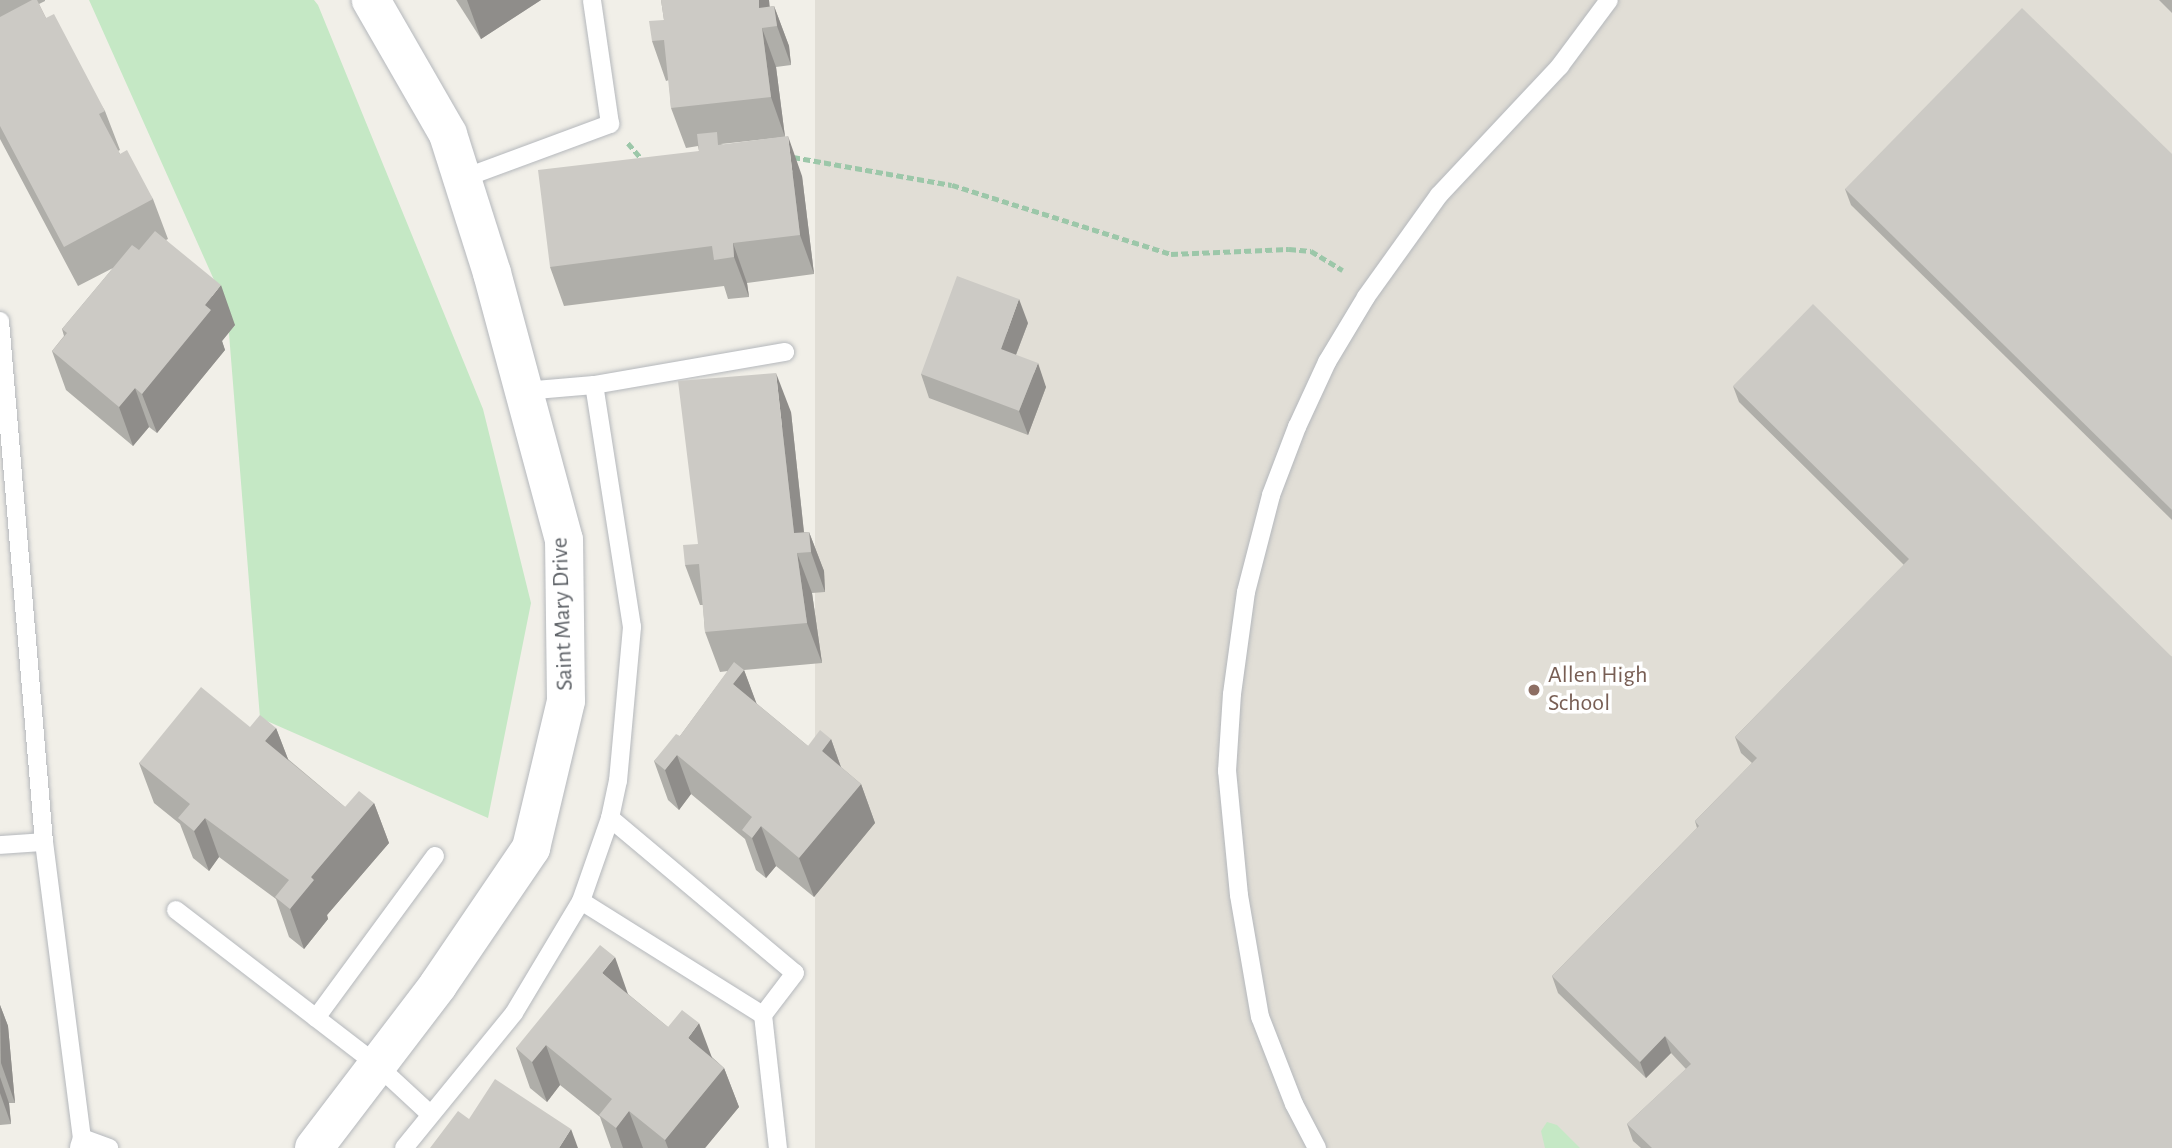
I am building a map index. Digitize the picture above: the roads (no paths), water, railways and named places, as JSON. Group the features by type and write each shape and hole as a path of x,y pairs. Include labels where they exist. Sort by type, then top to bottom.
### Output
{"street":[{"name":"Saint Mary Drive","path":"314,1148 377,1065 531,848 566,701 564,540 524,391 464,178 428,93 372,0"}],"lane":[{"path":"464,178 610,124 593,0"},
{"path":"1317,1148 1294,1104 1260,1017 1239,895 1227,771 1232,694 1246,593 1271,495 1327,362 1402,242 1438,195 1560,66 1609,0"},
{"path":"0,321 44,842 81,1143 109,1148"},
{"path":"524,391 594,385 785,352"},
{"path":"404,1148 514,1013 581,901 610,818 618,781 632,627 594,385"},
{"path":"610,818 795,973 763,1015 778,1148"},
{"path":"0,845 44,842"},
{"path":"316,1018 435,856"},
{"path":"581,901 763,1015"},
{"path":"176,910 377,1065 430,1114"}],"place":[{"name":"Allen High School","path":"1534,690"}]}
